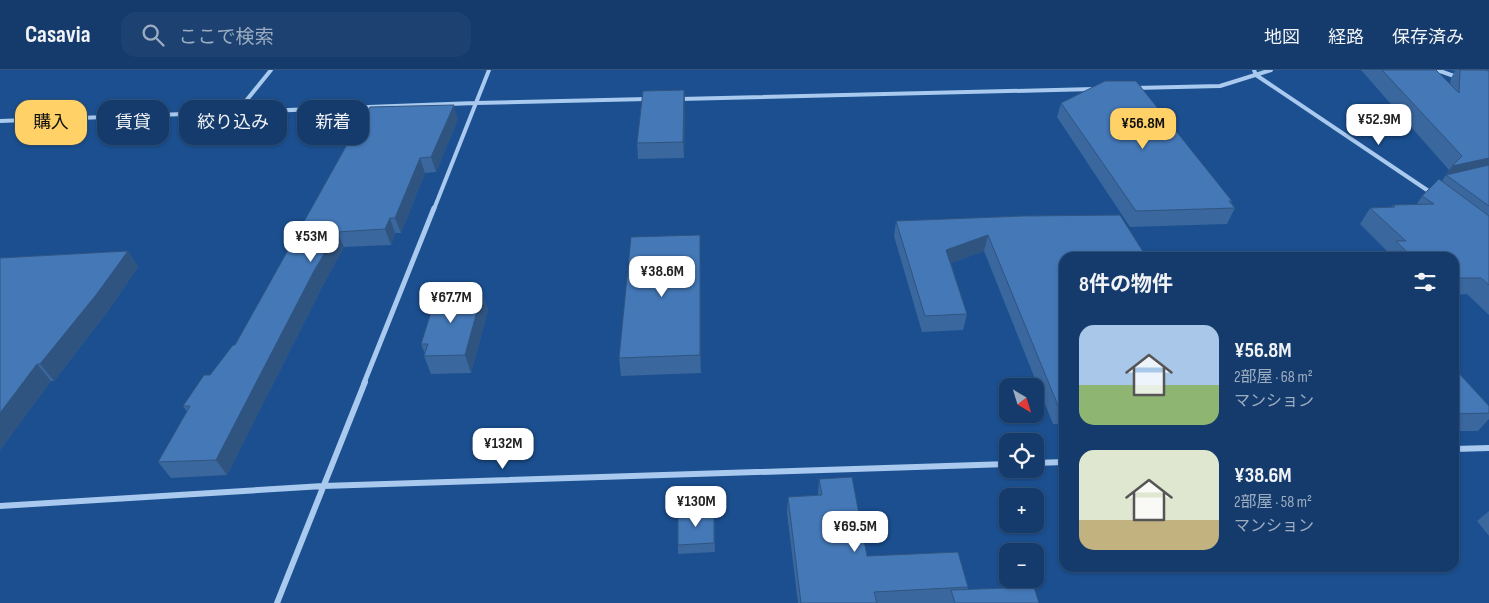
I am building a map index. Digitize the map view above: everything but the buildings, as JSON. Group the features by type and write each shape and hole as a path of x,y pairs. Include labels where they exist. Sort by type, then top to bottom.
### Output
{"street":[{"path":"247,100 271,70"},
{"path":"277,603 489,70"},
{"path":"1254,70 1256,75 1434,195"},
{"path":"1131,88 1220,86 1271,70"},
{"path":"1437,70 1463,79"},
{"path":"674,99 1101,89"},
{"path":"287,110 654,99"},
{"path":"0,121 179,114"},
{"path":"1426,189 1435,187"},
{"path":"1459,450 1489,448"},
{"path":"1044,463 1059,462"},
{"path":"0,506 323,486 999,464"}]}
